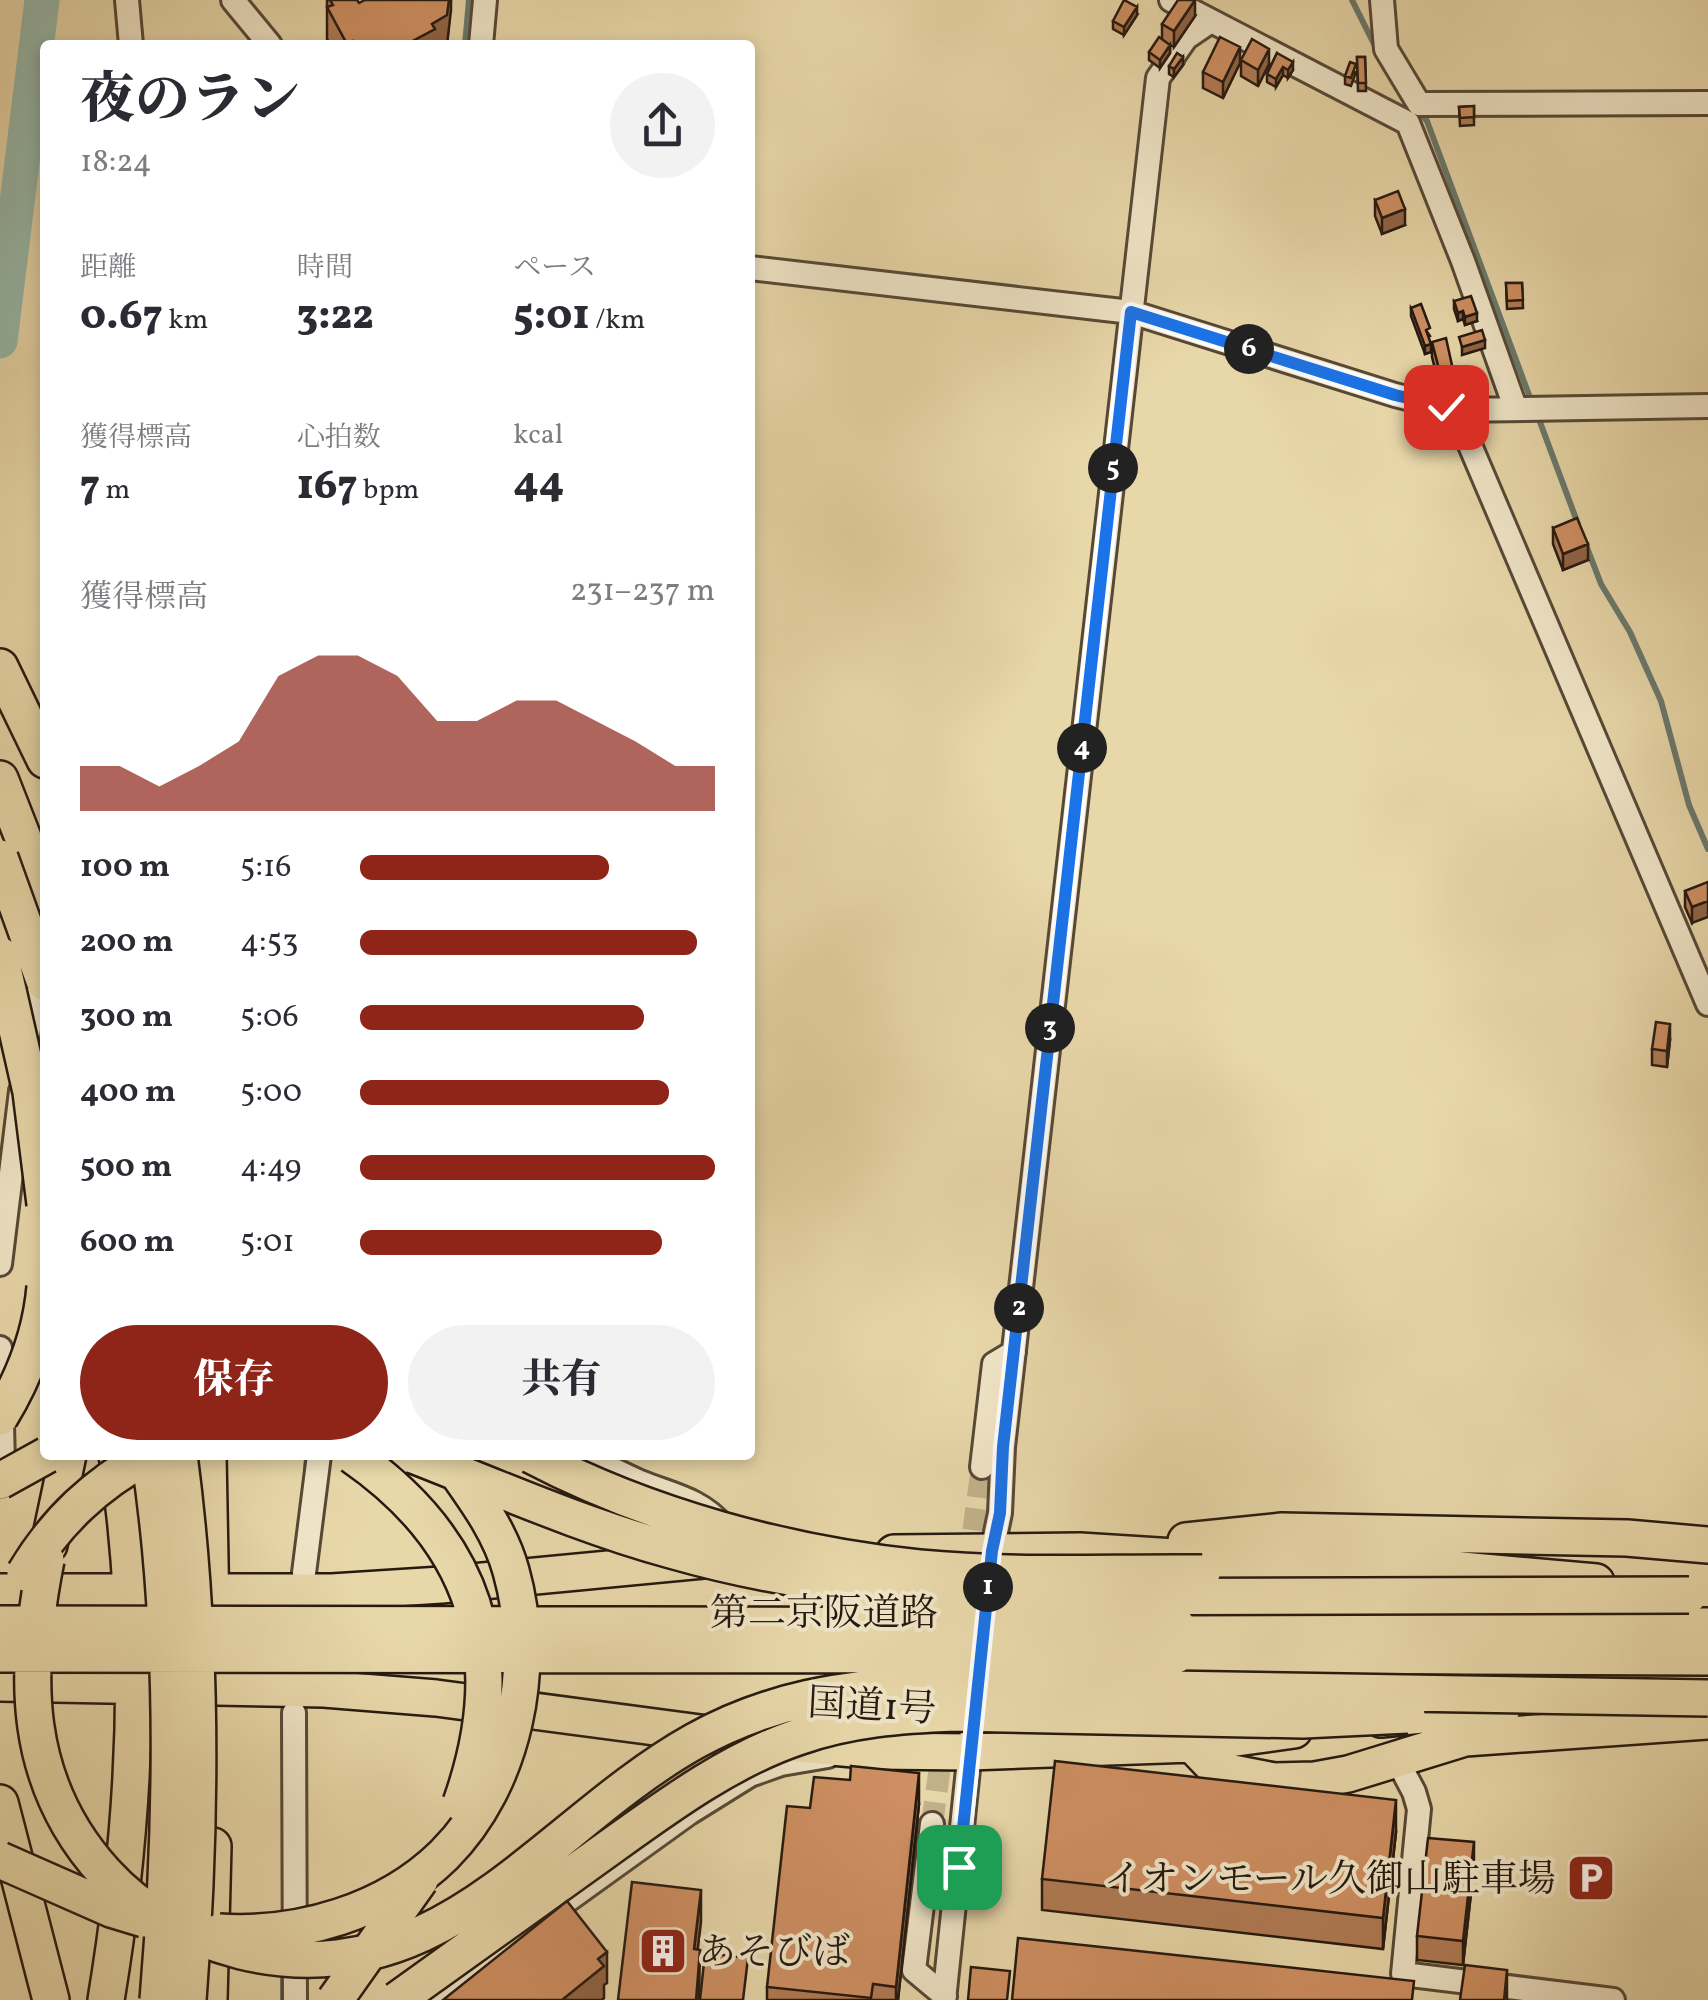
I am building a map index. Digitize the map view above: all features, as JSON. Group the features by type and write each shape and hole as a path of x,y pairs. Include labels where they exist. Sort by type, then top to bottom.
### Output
{"highway":[{"path":"0,666 40,750"},
{"path":"0,753 40,836"},
{"path":"0,779 40,881"},
{"path":"0,858 40,969"},
{"path":"0,952 40,1071"},
{"path":"0,952 28,1075 40,1166"},
{"path":"0,1037 40,1161"},
{"path":"0,1417 18,1388 33,1350 40,1313"},
{"path":"0,1483 40,1460"},
{"path":"67,1460 36,1606 32,1646 34,1724 54,1798 96,1864 151,1914 184,1933 221,1946 289,1960 357,1956 438,1928 499,1892 662,1761 730,1723 800,1698 882,1686 928,1684 1708,1697"},
{"path":"118,1460 132,1594 176,1640 212,1686 210,2000"},
{"path":"141,1460 101,1484 61,1524 26,1571 0,1636 338,1639 392,1646 453,1659 685,1731"},
{"path":"150,1460 162,1580 176,1640 198,1810 188,2000"},
{"path":"158,2000 166,1912 176,1640 192,1582 180,1460"},
{"path":"106,2000 132,1808 134,1684 176,1640 211,1593 208,1460"},
{"path":"336,2000 440,1848 474,1766 485,1696 485,1666 472,1604 444,1545 404,1496 358,1460"},
{"path":"427,1460 667,1549 734,1567 858,1588 972,1597 1702,1594"},
{"path":"0,1860 111,1909 149,1921 186,1929 240,1932 304,1927 338,1918 404,1885 442,1856 482,1803 505,1752 520,1686 522,1642 510,1568 498,1537 447,1460"},
{"path":"542,1460 636,1502 706,1524 817,1551 920,1568 1302,1574 1702,1594"},
{"path":"1080,1551 1282,1531 1628,1538 1708,1544"},
{"path":"0,1592 332,1592 747,1555 1080,1551 1238,1561 1394,1564 1702,1594"},
{"path":"132,1594 180,1630 168,1646 185,1656 212,1686"},
{"name":"第二京阪道路","path":"0,1624 1708,1626"},
{"name":"第二京阪道路","path":"0,1654 1708,1658"},
{"name":"国道1号","path":"0,1683 324,1689 436,1698 876,1751 970,1752 1192,1744 1606,1696 1708,1697"},
{"path":"397,2000 690,1793 757,1753 832,1726 907,1715 955,1713 1303,1720 1708,1697"},
{"path":"1192,1744 1217,1770 1274,1781 1315,1780 1348,1774 1465,1738 1708,1721"},
{"path":"0,1803 51,2000"}],"street":[{"path":"127,0 131,40"},
{"path":"233,0 266,40"},
{"path":"481,40 485,0"},
{"path":"1171,0 1414,114 1708,103"},
{"path":"1382,0 1386,49 1414,114 1463,261 1527,407"},
{"path":"944,1998 1158,78 1186,38 1212,21"},
{"path":"755,269 1131,312 1395,395 1455,410 1708,406"},
{"path":"1455,410 1708,1004"},
{"path":"0,1264 40,948"},
{"path":"0,1348 0,1483"},
{"path":"982,1467 994,1364 1014,1352"},
{"path":"304,1573 318,1460"},
{"path":"593,1460 709,1509 747,1555"},
{"path":"294,1713 295,2000"},
{"path":"428,2000 674,1824 750,1775 781,1764 876,1751"},
{"path":"1396,1758 1414,1792 1418,1810 1403,1974 1613,2000"},
{"path":"932,1824 914,1970 944,1998"}],"building":[{"path":"330,0 449,0 447,15 432,24 435,29 414,40 345,40 327,7 333,5"},
{"path":"1124,0 1137,7 1124,27 1113,21"},
{"path":"1178,0 1195,0 1174,31 1162,24"},
{"path":"1159,37 1170,45 1160,60 1149,52"},
{"path":"1220,37 1240,47 1223,82 1203,72"},
{"path":"1252,39 1269,49 1258,70 1241,60"},
{"path":"1177,53 1183,57 1174,69 1169,66"},
{"path":"1277,53 1293,62 1288,70 1283,67 1276,79 1267,74"},
{"path":"1357,57 1365,57 1366,83 1358,83"},
{"path":"1350,62 1356,64 1351,78 1345,76"},
{"path":"1474,106 1474,117 1460,118 1459,107"},
{"path":"1398,191 1405,209 1382,218 1375,200"},
{"path":"1506,283 1522,283 1523,300 1507,301"},
{"path":"1471,296 1477,313 1465,317 1463,311 1458,313 1454,301"},
{"path":"1421,304 1430,328 1426,330 1431,344 1425,346 1411,308"},
{"path":"1482,330 1485,340 1462,347 1459,337"},
{"path":"1446,338 1453,370 1440,373 1432,342"},
{"path":"1577,518 1588,544 1563,554 1553,528"},
{"path":"1708,882 1708,901 1692,907 1685,891"},
{"path":"1656,1022 1670,1024 1667,1051 1652,1049"},
{"path":"1055,1761 1396,1800 1383,1918 1042,1879"},
{"path":"851,1766 919,1773 896,1987 873,1984 871,1998 767,1987 787,1806 810,1808 814,1777 850,1780"},
{"path":"1428,1838 1474,1842 1463,1941 1417,1936"},
{"name":"あそびば","path":"632,1882 701,1890 694,1949 700,1950 696,2000 618,2000"},
{"path":"567,1901 607,1952 598,1959 604,1966 562,2000 443,2000"},
{"path":"1018,1938 1414,1981 1412,2000 1012,2000"},
{"path":"705,1953 748,1958 743,2000 700,2000"},
{"path":"1465,1965 1507,1970 1504,2000 1460,2000"},
{"path":"971,1967 1010,1971 1007,2000 968,2000"}],"waterway":[{"path":"0,341 42,0"},
{"path":"465,40 469,0"},
{"path":"1352,0 1376,48"},
{"path":"1419,112 1427,121 1532,403"},
{"path":"1537,414 1578,524"},
{"path":"1586,545 1601,584 1630,632 1661,701 1689,805 1708,849"},
{"path":"306,1474 307,1460"},
{"path":"283,1966 283,2000"}],"tunnel":[{"path":"969,1563 982,1467"},
{"path":"932,1824 944,1738"}],"place":[{"name":"イオンモール久御山駐車場","path":"1591,1878"},
{"name":"あそびば","path":"663,1951"}],"route":[{"path":"959,1867 1131,312 1395,395 1446,407"}]}
